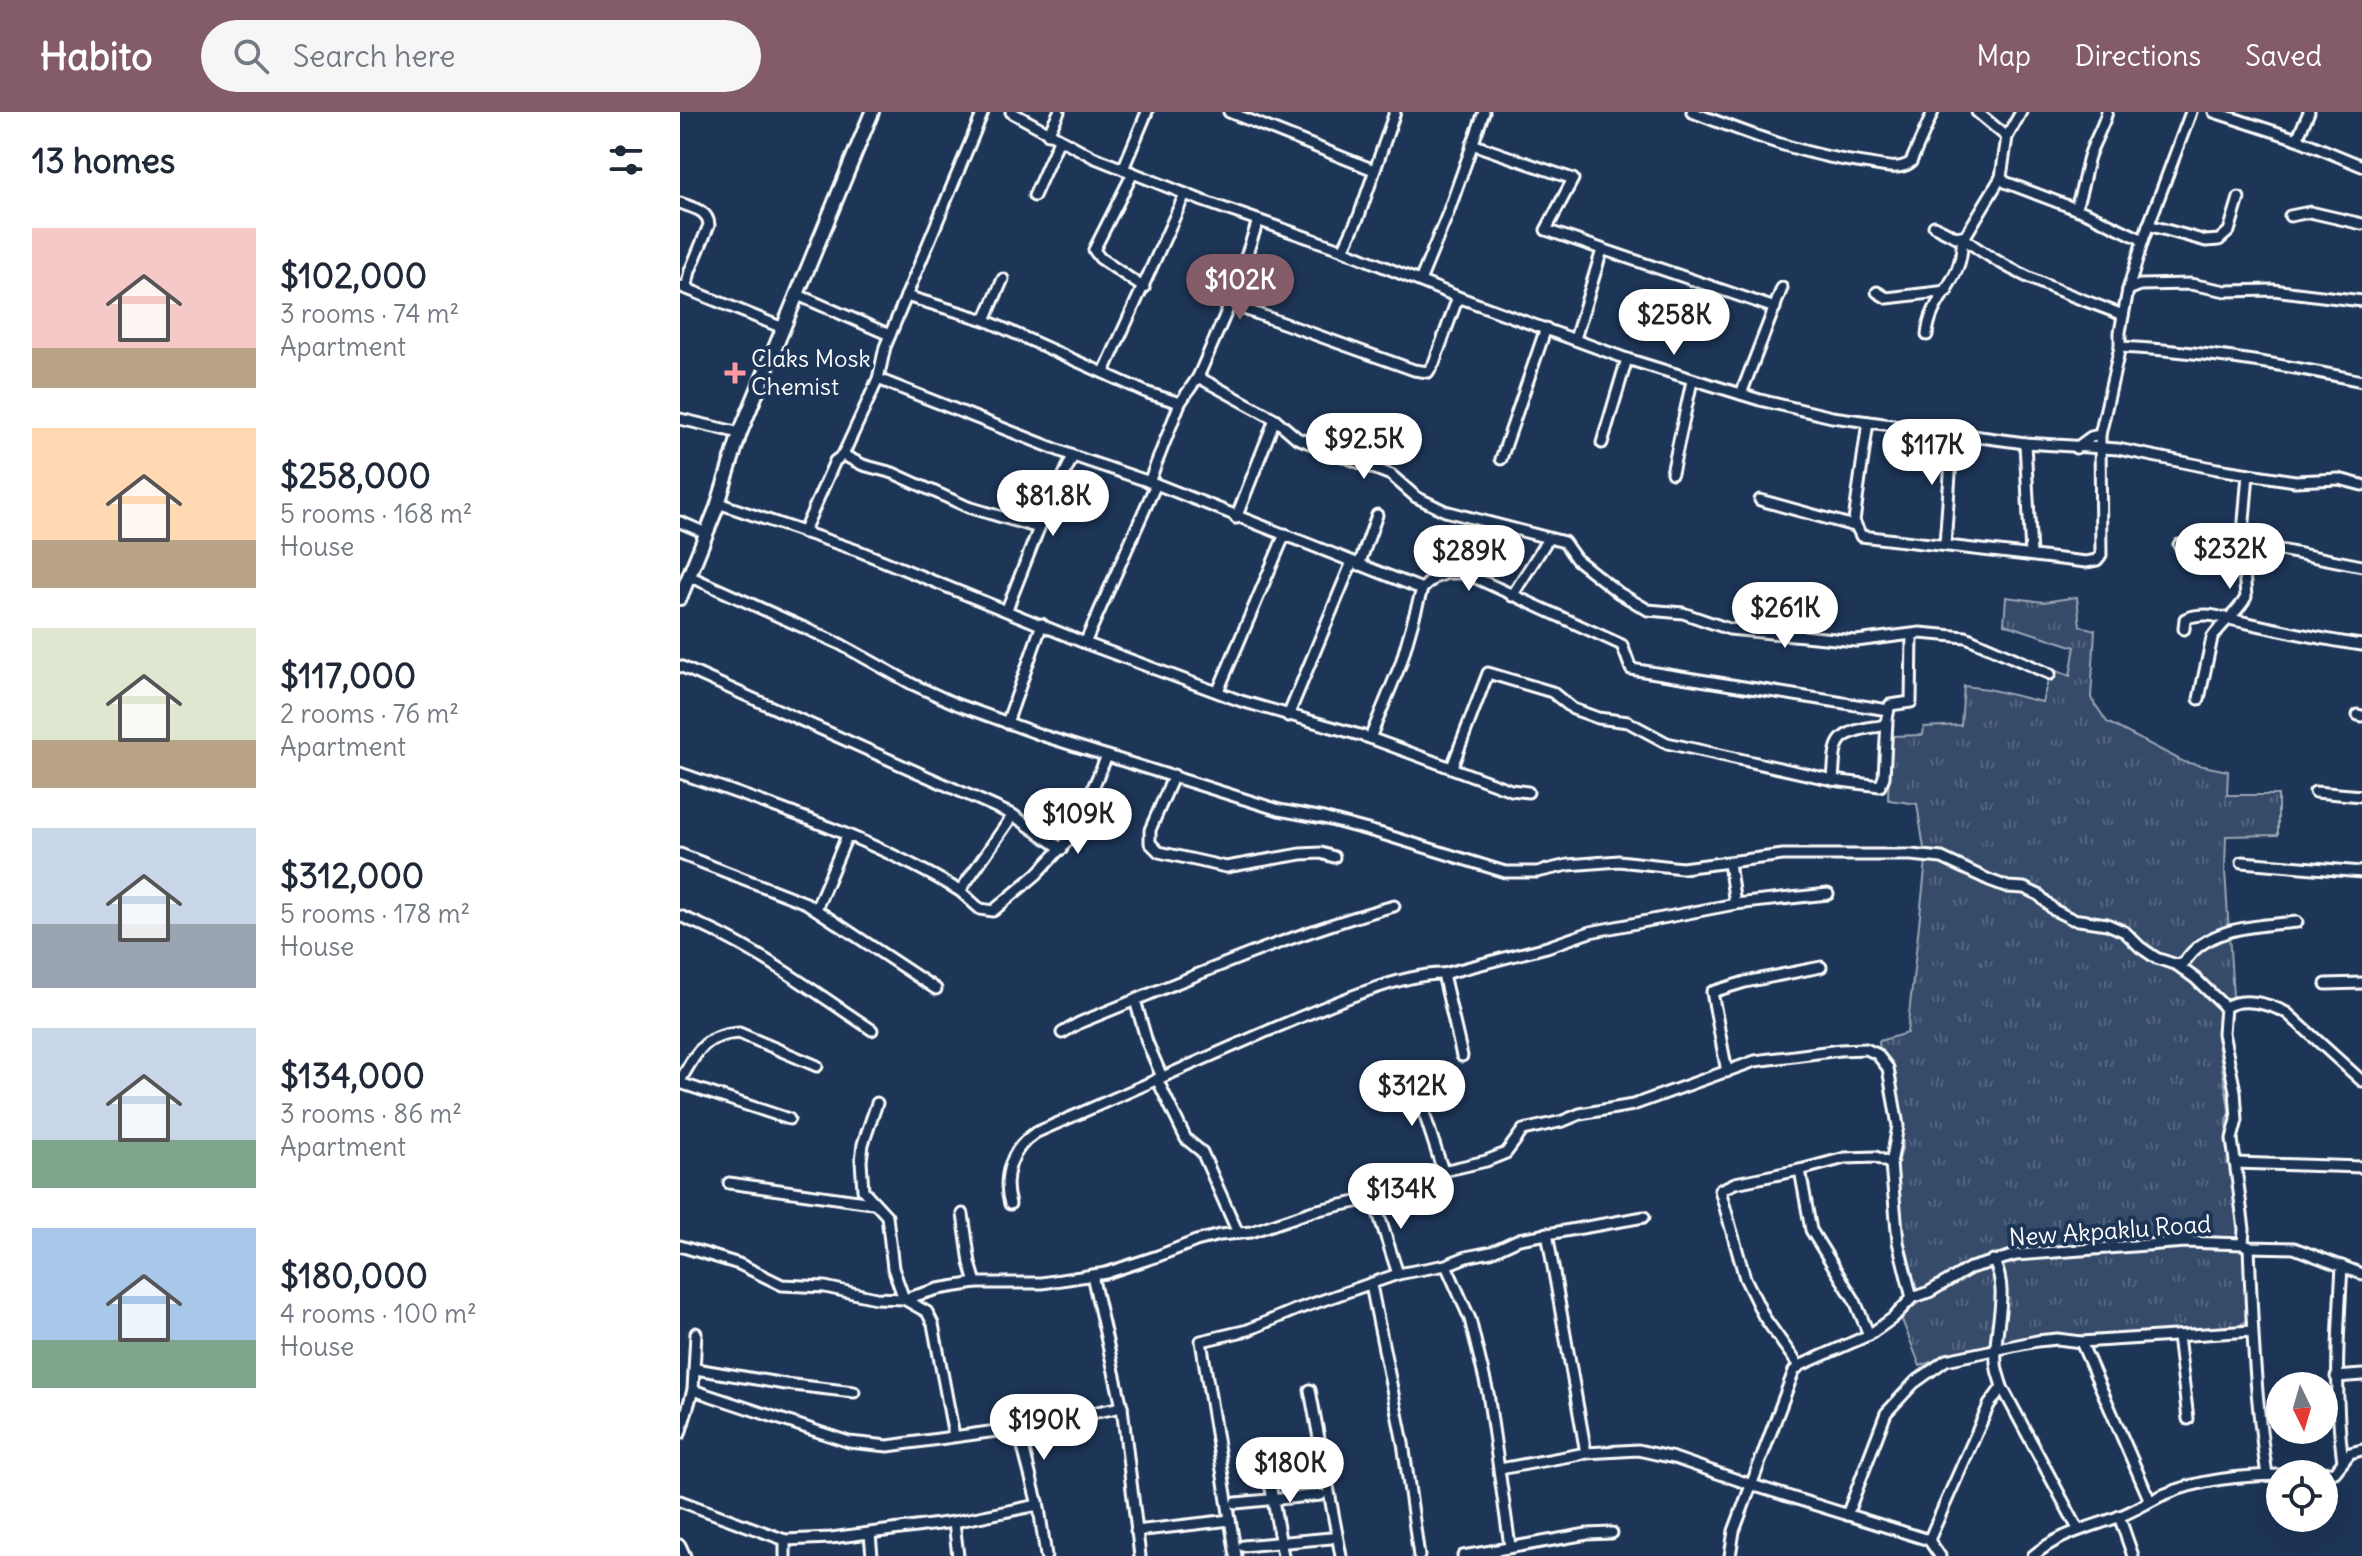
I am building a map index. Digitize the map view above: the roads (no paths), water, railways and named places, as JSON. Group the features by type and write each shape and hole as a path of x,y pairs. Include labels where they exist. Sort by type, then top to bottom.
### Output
{"street":[{"path":"680,598 718,503 740,433 872,112"},
{"path":"803,533 835,461 843,455 878,379 890,335 983,112"},
{"path":"1011,112 1059,140 1185,194 1692,381 1832,417 2025,443 2118,449 2295,481 2339,479 2362,485"},
{"path":"1048,134 1059,112"},
{"path":"1144,288 1100,258 1094,250 1128,171 1147,112"},
{"path":"1229,112 1374,170"},
{"path":"1343,250 1359,216 1395,112"},
{"path":"1420,281 1484,112"},
{"path":"1692,112 1792,149 1900,167 1911,162 1933,112"},
{"path":"1977,112 2007,137"},
{"path":"1962,237 1970,231 2001,177 2007,137 2021,112"},
{"path":"2075,209 2082,193 2090,154 2107,112"},
{"path":"1760,500 1854,526 1861,536 2086,562 2097,560 2101,555 2100,435 2120,347 2128,290 2148,225 2191,112"},
{"path":"2214,112 2230,114 2362,166"},
{"path":"2297,139 2309,112"},
{"path":"1034,196 1059,140"},
{"path":"1472,144 1573,179 1546,230 1775,308"},
{"path":"2001,177 2005,182 2143,240"},
{"path":"1104,372 1185,194"},
{"path":"2148,225 2206,241 2219,240 2229,231 2239,198"},
{"path":"680,203 704,212 709,218 709,225 683,287 783,328"},
{"path":"2290,216 2310,212 2362,224"},
{"path":"1085,643 1152,483 1180,403 1198,377 1230,304 1258,221"},
{"path":"1934,226 1962,237 1990,259 2036,282 2123,315"},
{"path":"1927,335 1932,312 1961,263 1962,237"},
{"path":"1575,339 1602,250"},
{"path":"985,320 1003,279"},
{"path":"2128,290 2140,285 2190,284 2226,291 2273,290 2362,301"},
{"path":"1741,394 1782,288"},
{"path":"1877,292 1887,298 1947,291"},
{"path":"798,295 890,335"},
{"path":"906,296 985,320 1148,393 1180,403"},
{"path":"1230,304 1305,333 1428,372 1458,297"},
{"path":"1501,459 1546,328"},
{"path":"2120,347 2176,350 2270,363 2362,381"},
{"path":"1602,443 1627,359"},
{"path":"1198,377 1275,419 1297,438 1391,475 1416,497 1445,511 1564,542 1576,559 1619,593 1648,610 1683,613 1729,629 1856,641 1912,635 1966,637 2050,674"},
{"path":"878,379 1422,589"},
{"path":"1672,473 1692,381"},
{"path":"680,419 740,433"},
{"path":"1236,518 1275,419"},
{"path":"1854,526 1868,422"},
{"path":"1945,545 1953,432"},
{"path":"2076,448 2091,437 2100,435"},
{"path":"2025,443 2031,555"},
{"path":"843,455 863,465 893,473 968,507 1039,528"},
{"path":"1007,609 1039,528 1073,456"},
{"path":"2199,699 2212,638 2246,597 2242,545 2248,474"},
{"path":"718,503 859,551 1085,643 1288,716 1370,738 1511,790 1528,792"},
{"path":"1288,716 1377,515"},
{"path":"680,522 706,533"},
{"path":"1218,691 1285,534"},
{"path":"1512,596 1548,539"},
{"path":"2179,545 2220,542 2242,545"},
{"path":"2244,566 2259,551 2275,549 2362,566"},
{"path":"1370,738 1401,663 1422,589 1434,578 1447,573 1465,573 1622,645 1631,669 1887,715"},
{"path":"689,576 840,644 912,684 1007,723 1279,810 1365,829 1505,872 1537,872 1568,865 1619,861 1682,868 1783,855 1911,855 1942,858 1989,880 2039,895 2054,910 2072,919 2107,924 2125,932 2156,958 2177,965 2196,979 2225,1007"},
{"path":"2184,629 2185,619 2189,616 2215,616 2362,645"},
{"path":"1007,723 1042,624"},
{"path":"1833,780 1839,739 1860,729 1882,726 1890,705 1911,702 1912,635"},
{"path":"680,666 1013,815 1062,849"},
{"path":"1452,767 1488,673 1552,692 1573,709 1598,718 1633,724 1667,743 1833,780 1880,786 1884,777 1887,715"},
{"path":"680,773 847,836 922,870 960,891 980,909 993,911 1062,849 1080,820 1107,756"},
{"path":"1174,775 1150,830 1150,843 1159,852 1226,867 1301,854 1321,853 1334,857"},
{"path":"2315,792 2362,796"},
{"path":"960,891 1013,815"},
{"path":"816,909 847,836"},
{"path":"680,854 816,909 936,989"},
{"path":"2242,862 2362,872"},
{"path":"1729,863 1735,904"},
{"path":"1010,1204 1005,1187 1013,1158 1022,1141 1320,1009 1380,988 1547,947 1590,932 1735,904 1828,894"},
{"path":"1062,1033 1135,1000 1316,929 1394,906"},
{"path":"680,916 727,936 768,959 872,1030"},
{"path":"2177,965 2184,963 2192,950 2217,936 2258,925 2297,922"},
{"path":"1727,1072 1712,992 1821,967"},
{"path":"1443,974 1462,1056"},
{"path":"2326,984 2362,983"},
{"path":"1135,1000 1160,1078 1186,1139 1202,1152 1238,1233"},
{"path":"2225,1007 2235,1001 2250,1002 2287,1013 2362,1081"},
{"path":"2225,1007 2223,1033 2235,1091 2237,1120 2232,1139 2246,1245 2260,1431 2266,1469"},
{"path":"789,1119 680,1082 697,1051 706,1042 726,1034 739,1033 817,1066"},
{"path":"680,1246 739,1264 782,1285 825,1287 876,1298 904,1299 976,1283 1042,1283 1092,1275 1144,1261 1196,1241 1251,1232 1313,1211 1348,1206 1409,1179 1486,1161 1506,1153 1523,1130 1580,1114 1633,1105 1755,1061 1866,1049 1877,1054 1888,1068 1898,1126 1891,1164 1898,1242 1912,1298"},
{"path":"1411,1073 1443,1171"},
{"path":"877,1103 863,1144 863,1190 887,1216 893,1268 904,1299 927,1312 933,1324 954,1436"},
{"path":"1730,1556 1734,1531 1794,1371 1799,1366 1764,1317 1745,1278 1720,1190 1735,1183 1845,1158 1876,1157 1891,1164"},
{"path":"2235,1163 2362,1167"},
{"path":"1800,1170 1811,1230 1855,1301 1869,1335"},
{"path":"729,1183 872,1203"},
{"path":"1373,1197 1398,1274"},
{"path":"963,1214 976,1283"},
{"path":"1236,1556 1201,1341 1248,1330 1398,1274 1491,1252 1519,1239 1644,1217"},
{"path":"1547,1233 1586,1453"},
{"name":"New Akpaklu Road","path":"1799,1366 1869,1335 1893,1318 1912,1298 1929,1292 1970,1268 1993,1260 2045,1252 2185,1242 2294,1248 2362,1274"},
{"path":"1993,1260 1997,1267 2002,1301 1996,1362 2002,1387 2078,1529"},
{"path":"1446,1265 1470,1319 1488,1393 1510,1546"},
{"path":"2336,1372 2342,1266"},
{"path":"1092,1275 1122,1407 1140,1556"},
{"path":"1371,1285 1403,1443 1419,1556"},
{"path":"1847,1515 1886,1413 1914,1383 1946,1360 1997,1351 2004,1346 2057,1339 2081,1342 2252,1331"},
{"path":"680,1434 693,1390 696,1333"},
{"path":"2178,1336 2188,1419"},
{"path":"2081,1342 2150,1501"},
{"path":"696,1369 854,1392"},
{"path":"2338,1377 2362,1375"},
{"path":"1924,1556 1989,1405 2002,1387"},
{"path":"693,1390 849,1442 888,1446 1021,1427 1122,1407"},
{"path":"1310,1390 1341,1556"},
{"path":"2338,1424 2343,1462"},
{"path":"1021,1427 1046,1556"},
{"path":"1500,1469 1586,1453 1638,1450 1674,1458 1931,1542 1940,1556"},
{"path":"2338,1468 2350,1453 2362,1450"},
{"path":"1266,1461 1283,1556"},
{"path":"2033,1556 2044,1546 2078,1529 2119,1516 2165,1494 2214,1480 2266,1475"},
{"path":"1236,1503 1321,1495"},
{"path":"680,1501 785,1540 870,1534 954,1522 1038,1505"},
{"path":"2119,1516 2133,1556"},
{"path":"1136,1531 1230,1520"},
{"path":"954,1522 958,1556"},
{"path":"1463,1556 1587,1534 1612,1533"},
{"path":"870,1534 872,1556"},
{"path":"1243,1546 1331,1538"},
{"path":"785,1540 785,1556"},
{"path":"680,1545 685,1556"}],"place":[{"name":"Claks Mosk Chemist","path":"735,373"}]}
